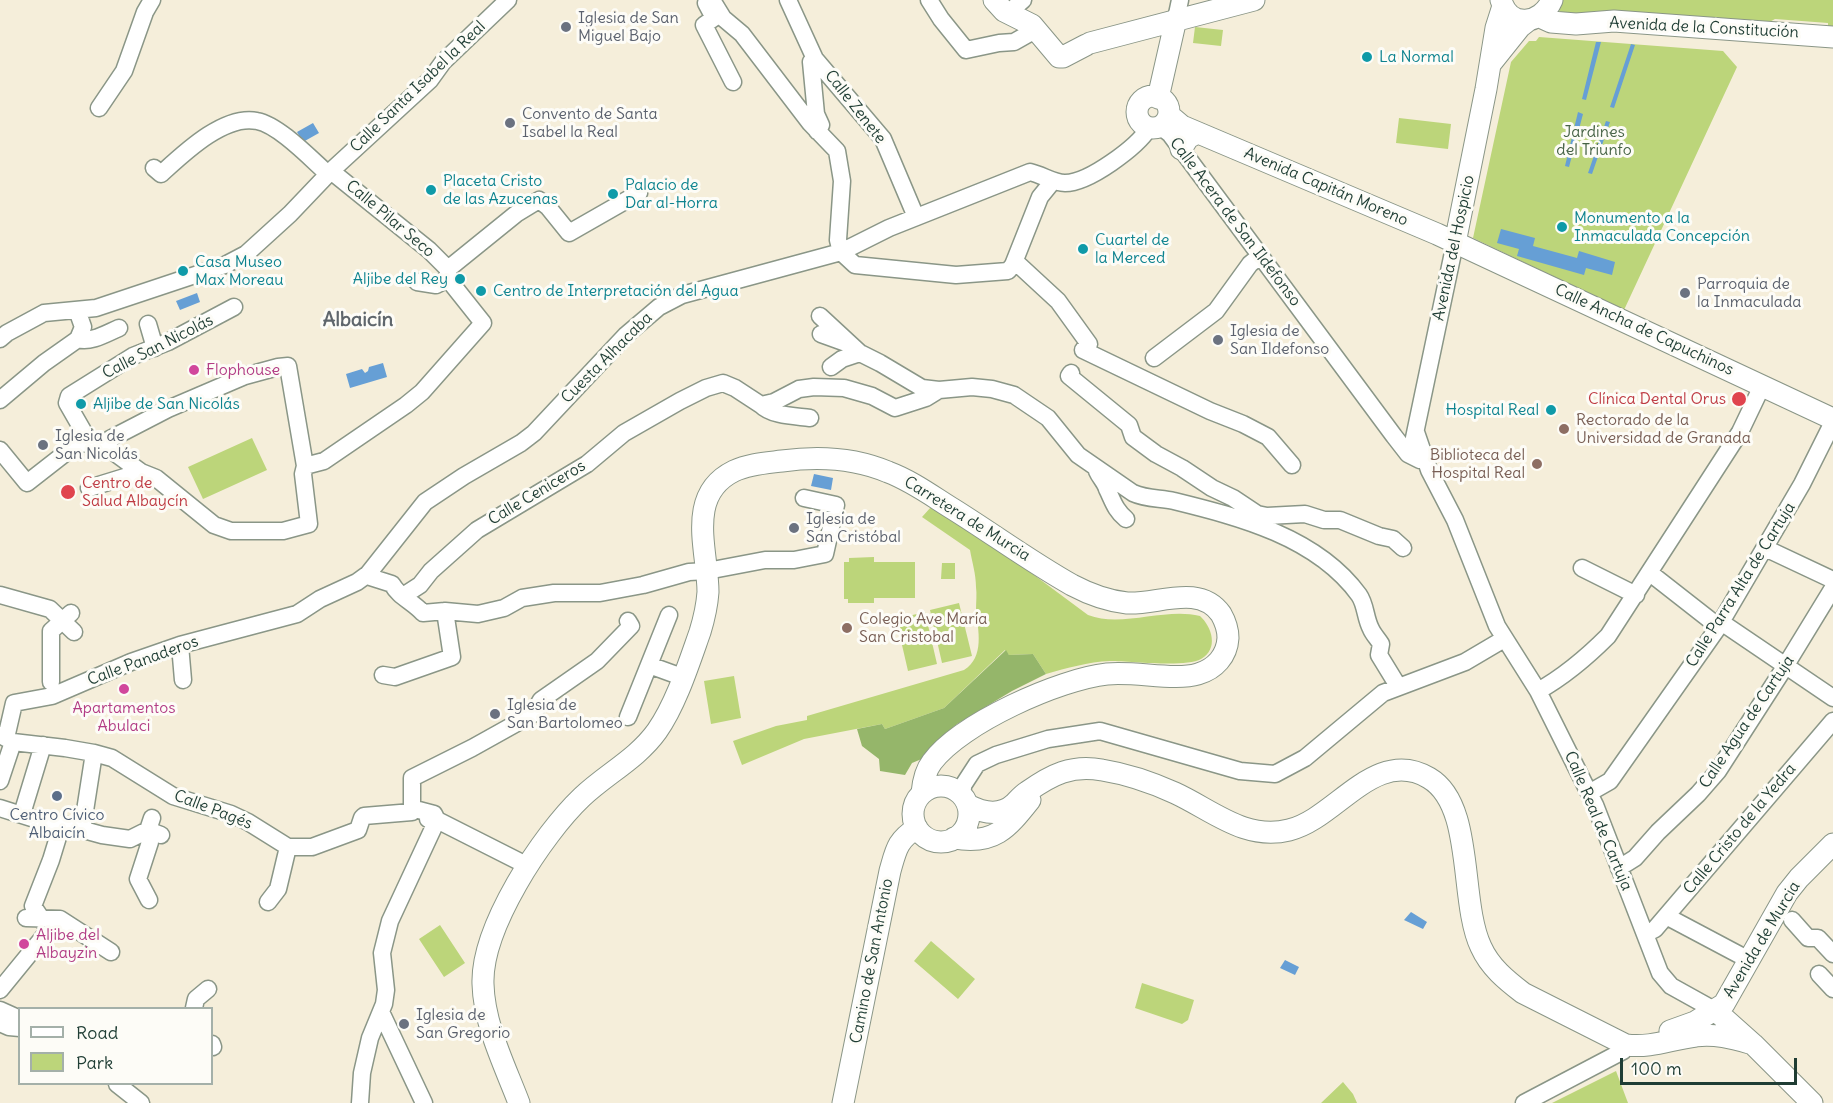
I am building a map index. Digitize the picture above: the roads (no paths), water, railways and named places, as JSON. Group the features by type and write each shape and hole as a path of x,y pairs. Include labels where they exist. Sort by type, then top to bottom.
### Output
{"main road":[{"path":"1008,4 1036,29 1059,57 1064,57 1088,44 1178,10 1254,0"},
{"name":"Avenida de la Constitución","path":"1500,2 1511,15 1519,19 1540,12 1551,22 1560,23 1614,21 1833,37"},
{"name":"Avenida del Hospicio","path":"1455,243 1500,2"},
{"path":"1156,121 1178,10"},
{"name":"Avenida del Hospicio","path":"1490,64 1520,27 1540,12"},
{"name":"Avenida Capitán Moreno","path":"1156,121 1182,126 1380,208 1455,243"},
{"path":"1181,149 1188,138 1197,133"},
{"name":"Calle Ancha de Capuchinos","path":"1455,243 1833,421"},
{"name":"Carretera de Murcia","path":"519,1103 487,1012 483,972 492,935 528,866 574,806 648,743 665,719 679,676 704,618 708,593 702,519 709,495 724,477 749,466 798,459 829,459 868,465 906,480 1084,591 1125,603 1183,597 1200,599 1215,608 1225,622 1228,639 1223,655 1218,663 1203,673 1179,676 1130,673 1085,677 1035,694 948,744 932,763 923,782 922,793"},
{"path":"959,738 944,769 944,775 960,795 969,813 966,827 954,838 945,842 934,841 926,838 917,828 914,823 913,809 922,793 935,786 960,795 988,813 1004,811 1044,780 1067,770 1102,769 1177,794 1231,824 1262,832 1277,832 1312,821 1352,790 1376,776 1410,771 1428,777 1445,793 1457,817 1471,917 1478,941 1489,961 1510,983 1524,993 1626,1045 1644,1047 1698,1035 1717,1036 1753,1044"},
{"path":"954,838 985,839 1002,831 1012,823 1031,798 1036,787"},
{"name":"Camino de San Antonio","path":"843,1103 890,871 897,846 917,828"},
{"name":"Avenida de Murcia","path":"1716,1011 1724,1004 1787,893 1833,844"},
{"path":"1626,1045 1652,1040 1716,1011 1812,1103"},
{"path":"1607,1036 1659,1035"}],"street":[{"path":"99,108 124,71 145,12 152,0"},
{"name":"Calle Santa Isabel la Real","path":"0,339 44,313 96,308 225,265 246,254 296,208 330,172 430,80 443,62 508,0"},
{"path":"704,0 714,18 704,25 733,82"},
{"path":"712,0 723,18 742,34 817,131 835,147 842,171 842,209 838,240 840,252 855,265 956,275 1008,271 1013,265 1041,196 1053,181 1068,183 1093,174 1156,121"},
{"name":"Calle Zenete","path":"788,0 815,58 883,140 916,217"},
{"path":"929,0 966,50 1014,42 1036,29"},
{"path":"815,58 811,62 816,114 820,125 817,131"},
{"name":"Calle Pilar Seco","path":"153,168 161,174 195,143 224,127 246,121 258,121 284,136 429,250 448,274"},
{"name":"Calle Acera de San Ildefonso","path":"1156,121 1170,134 1394,436 1408,454 1419,460"},
{"name":"Cuesta Alhacaba","path":"305,609 320,599 357,582 370,580 425,502 528,438 626,334 658,307 682,295 840,252 916,217 1030,172 1053,181"},
{"path":"417,282 435,285 516,214 539,200 548,207 568,233 639,193"},
{"name":"Avenida del Hospicio","path":"1416,432 1455,243"},
{"path":"1154,358 1216,311 1250,264 1260,256"},
{"path":"1013,265 1019,265 1058,301 1089,344 1083,350 1268,436 1292,465"},
{"path":"305,466 324,461 422,393 483,323 463,300 448,274"},
{"name":"Calle San Nicolás","path":"95,443 67,402 69,396 133,356 234,308"},
{"path":"0,400 44,363 78,339 83,327 77,310"},
{"path":"820,316 855,348"},
{"path":"148,324 154,348"},
{"path":"78,339 84,341 93,339 119,328"},
{"path":"821,334 855,348 922,388 939,390 972,387 1014,395 1048,418 1078,455 1141,496 1251,517 1305,514 1323,520 1340,520 1379,536 1393,539 1403,548"},
{"path":"831,367 855,348"},
{"path":"0,450 27,483 95,443 168,409 246,376 288,366 305,466 303,474 309,524 283,531 231,531 214,525 148,475 95,443"},
{"path":"1071,373 1069,376 1129,425 1133,437 1156,454 1233,498 1251,517 1324,560 1347,581 1360,597 1370,628 1381,644 1379,655 1398,686"},
{"name":"Calle Ceniceros","path":"403,597 420,585 477,530 587,464 624,433 680,401 706,388 723,383 761,405"},
{"path":"1538,691 1557,681 1584,660 1608,636 1740,432 1762,386"},
{"path":"761,405 774,402 799,389 814,387 844,388 872,396 895,408 926,398 939,390"},
{"path":"761,405 781,413 810,418"},
{"name":"Calle Parra Alta de Cartuja","path":"1589,793 1610,781 1720,625 1802,484 1833,421"},
{"path":"1394,436 1404,437 1416,432 1429,470 1445,505"},
{"name":"Calle Acera de San Ildefonso","path":"1416,432 1414,438 1419,460 1445,505"},
{"path":"1097,467 1098,475 1107,486 1112,502 1126,519"},
{"path":"88,488 148,475"},
{"path":"370,580 392,584 398,594 416,605 423,613 445,610 478,614 504,608 522,598 554,593 600,593 643,585 689,572 707,571 765,560 794,560 825,554 836,504 804,498"},
{"name":"Calle Real de Cartuja","path":"1445,505 1494,628 1504,639 1538,691 1589,793 1659,973 1665,982 1716,1011"},
{"path":"1765,548 1833,580"},
{"path":"1582,568 1636,595"},
{"path":"1650,573 1720,625 1833,698"},
{"name":"Calle Agua de Cartuja","path":"1619,868 1635,858 1718,771 1833,588"},
{"path":"0,594 62,621 51,682"},
{"name":"Calle Panaderos","path":"0,781 14,703 47,698 131,662 180,645 297,614 305,609"},
{"path":"385,658 383,680 452,657 445,610"},
{"path":"628,717 669,615"},
{"path":"412,812 412,778 533,714 541,700 597,661 631,626 628,621"},
{"path":"960,795 977,764 996,755 1048,739 1100,731 1240,771 1275,774 1305,758 1379,696 1398,686 1465,662 1504,639"},
{"path":"180,645 183,680"},
{"path":"649,665 679,676"},
{"name":"Calle Cristo de la Yedra","path":"1645,934 1655,928 1666,916 1833,721"},
{"name":"Calle Pagés","path":"6,738 94,753 118,760 173,796 231,814 288,847"},
{"path":"22,814 43,745"},
{"path":"94,753 95,830"},
{"path":"0,808 44,822 95,830 130,839 153,828 138,879 149,900"},
{"path":"268,902 278,889 288,847 312,847 358,830 364,816 412,812 416,809 434,814 437,820 528,866"},
{"path":"360,1103 362,1073 370,1038 382,1014 386,990 382,952 390,921 437,820"},
{"path":"62,824 33,906 44,921 111,952"},
{"path":"1666,916 1749,960"},
{"path":"1792,920 1808,938 1818,938 1833,954"},
{"path":"0,990 44,921"},
{"path":"1819,974 1833,989"},
{"path":"194,1007 196,999 208,989"},
{"path":"1691,997 1696,1008 1695,1022"},
{"path":"0,1010 18,1017"},
{"path":"382,1014 424,1103"},
{"path":"0,1023 18,1028"},
{"path":"1524,1103 1623,1051 1626,1045"},
{"path":"119,1085 141,1103"}],"water":[{"path":"1596,42 1601,42 1586,100 1582,99"},
{"path":"1631,44 1635,45 1614,108 1610,107"},
{"path":"1578,112 1583,114 1569,167 1565,166"},
{"path":"1606,121 1610,122 1592,174 1588,173"},
{"path":"313,123 319,133 303,142 297,132"},
{"path":"1501,229 1535,238 1533,246 1577,258 1579,251 1615,262 1612,275 1586,268 1584,275 1517,256 1519,249 1497,243"},
{"path":"197,293 200,302 180,310 176,301"},
{"path":"383,363 387,377 350,388 346,374 362,369 365,373 369,367"},
{"path":"814,474 833,478 831,490 811,486"},
{"path":"1411,912 1427,922 1423,929 1404,920"},
{"path":"1285,960 1299,967 1295,975 1280,968"}],"place":[{"name":"Iglesia de San Miguel Bajo","path":"566,27"},
{"name":"La Normal","path":"1367,57"},
{"name":"Convento de Santa Isabel la Real","path":"510,123"},
{"name":"Placeta Cristo de las Azucenas","path":"431,190"},
{"name":"Palacio de Dar al-Horra","path":"613,194"},
{"name":"Monumento a la Inmaculada Concepción","path":"1562,227"},
{"name":"Cuartel de la Merced","path":"1083,249"},
{"name":"Casa Museo Max Moreau","path":"183,271"},
{"name":"Aljibe del Rey","path":"460,279"},
{"name":"Centro de Interpretación del Agua","path":"481,291"},
{"name":"Parroquia de la Inmaculada","path":"1685,293"},
{"name":"Iglesia de San Ildefonso","path":"1218,340"},
{"name":"Flophouse","path":"194,370"},
{"name":"Clínica Dental Orus","path":"1739,399"},
{"name":"Aljibe de San Nicolás","path":"81,404"},
{"name":"Hospital Real","path":"1551,410"},
{"name":"Rectorado de la Universidad de Granada","path":"1564,429"},
{"name":"Iglesia de San Nicolás","path":"43,445"},
{"name":"Biblioteca del Hospital Real","path":"1537,464"},
{"name":"Centro de Salud Albaycín","path":"68,492"},
{"name":"Iglesia de San Cristóbal","path":"794,528"},
{"name":"Colegio Ave María San Cristobal","path":"847,628"},
{"name":"Apartamentos Abulaci","path":"124,689"},
{"name":"Iglesia de San Bartolomeo","path":"495,714"},
{"name":"Centro Cívico Albaicín","path":"57,796"},
{"name":"Aljibe del Albayzin","path":"24,944"},
{"name":"Iglesia de San Gregorio","path":"404,1024"}],"district":[{"name":"Albaicín","path":"358,320"}],"park label":[{"name":"Jardines del Triunfo","path":"1594,141"}]}
